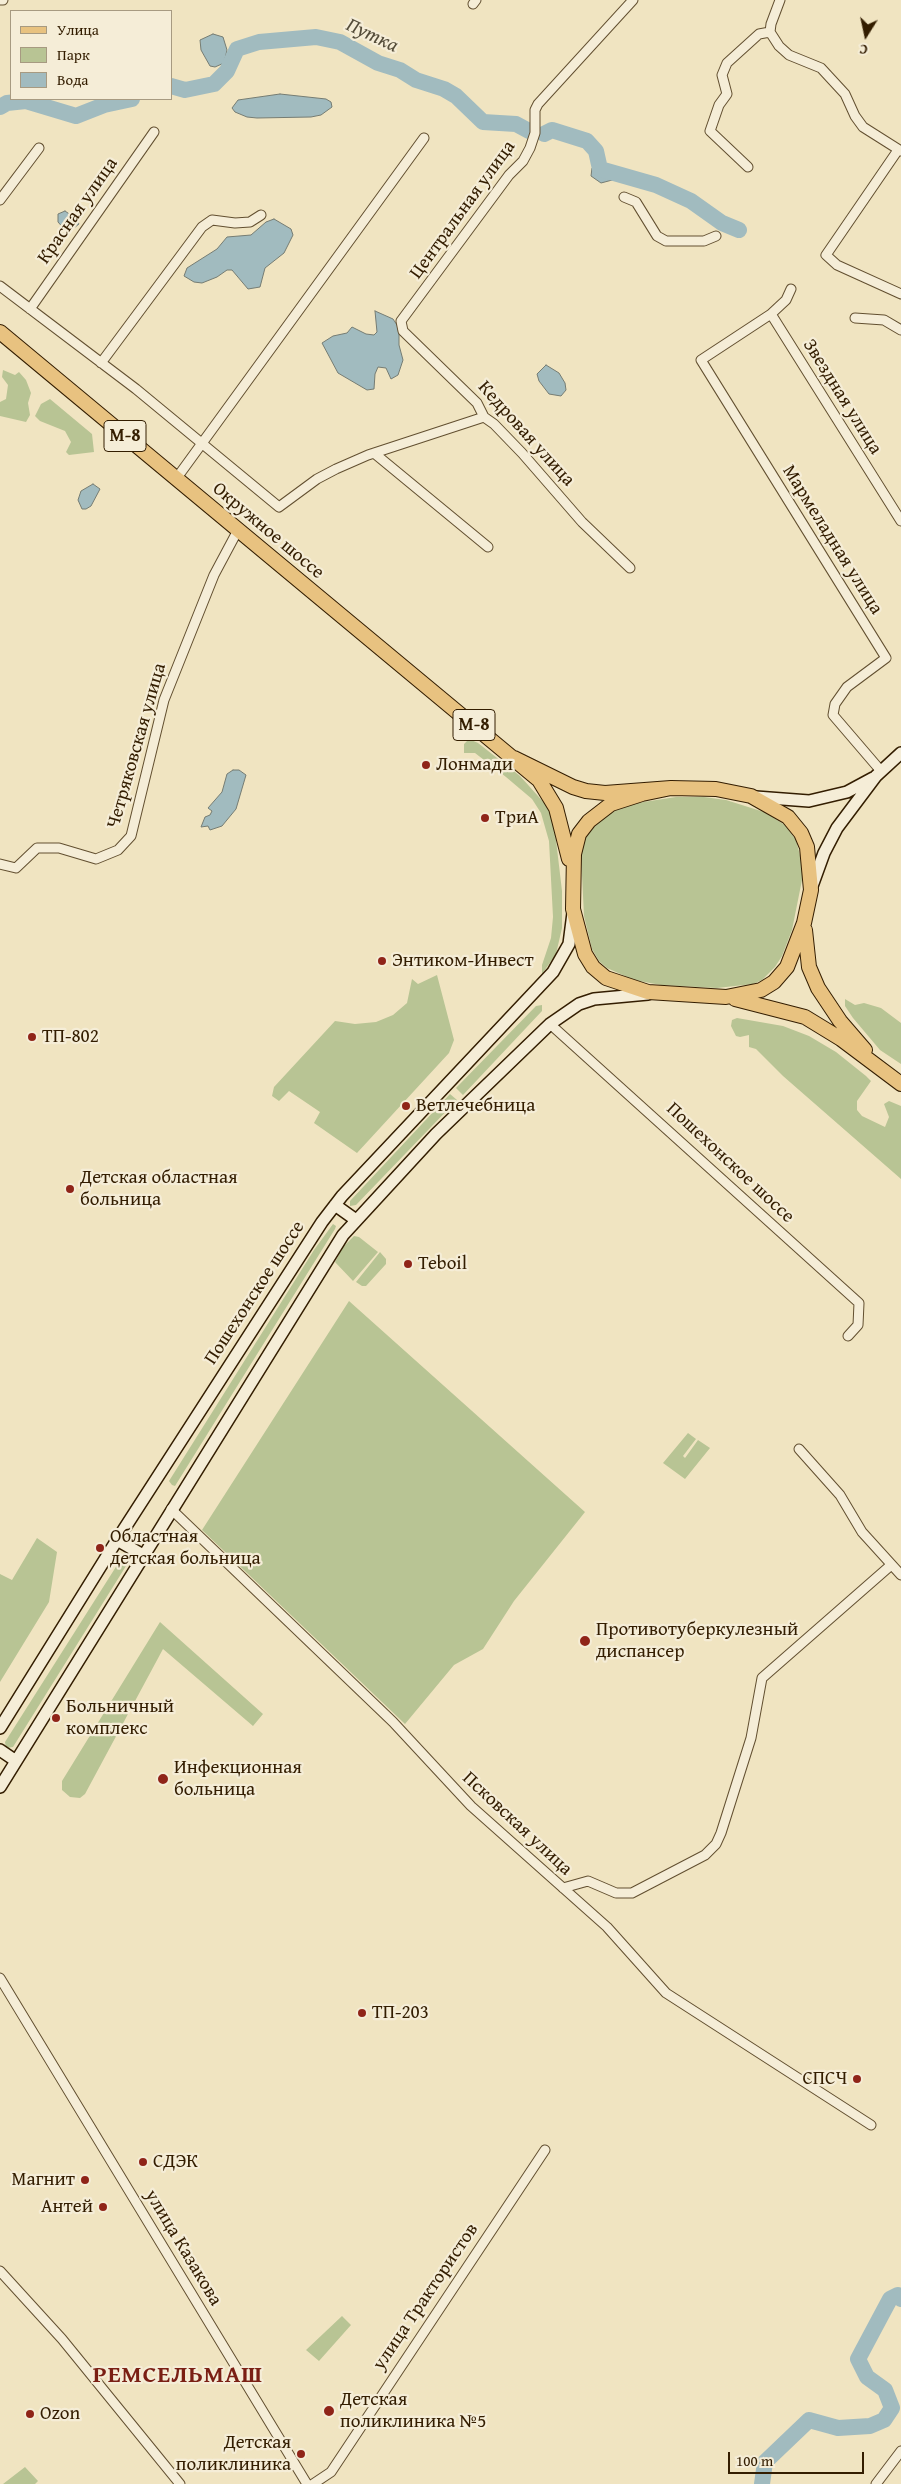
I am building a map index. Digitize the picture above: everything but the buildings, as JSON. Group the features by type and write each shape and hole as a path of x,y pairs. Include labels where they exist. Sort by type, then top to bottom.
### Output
{"main road":[{"name":"Окружное шоссе","path":"0,332 539,780 552,798 565,835 572,874"},
{"path":"811,890 818,865 830,840 879,774 901,753"},
{"name":"Окружное шоссе","path":"514,758 573,787 586,791 605,793 672,788 716,790 751,796 782,813 801,832 809,854 811,890 804,923 791,958 780,976 767,987 753,993 726,997"},
{"path":"751,796 797,802 823,799 847,792 879,774"},
{"name":"Окружное шоссе","path":"672,788 618,801 594,816 583,828 576,840 572,874 573,909 585,954 598,973 626,986 661,994 726,997 780,1009 805,1017 841,1039 901,1084"},
{"name":"Пошехонское шоссе","path":"0,1728 117,1540 335,1205 549,978 569,944 573,909"},
{"name":"Окружное шоссе","path":"804,923 809,967 818,988 840,1021 883,1069"},
{"path":"0,1787 343,1235 461,1108 550,1024 579,1004 594,999 661,994"},
{"path":"335,1205 356,1220"},
{"path":"117,1540 143,1555"},
{"path":"0,1750 16,1761"}],"street":[{"name":"Центральная улица","path":"400,321 509,175 523,160 530,148 535,133 535,110 538,104 633,0"},
{"path":"780,0 770,32 779,46 788,55 810,62 828,75 846,94 863,127 900,150 826,254 837,265 901,294"},
{"path":"748,167 710,131 719,104 727,94 722,75 727,63 759,34 770,32"},
{"name":"Красная улица","path":"30,309 154,132"},
{"path":"176,479 201,442 255,372 424,138"},
{"path":"0,200 39,148"},
{"path":"624,197 636,202 657,236 666,241 704,241 716,236"},
{"path":"101,362 202,227 212,220 235,223 250,222 260,215"},
{"path":"0,286 101,362 279,507 317,479 374,453 484,417"},
{"path":"771,314 786,300 790,289"},
{"name":"Мармеладная улица","path":"771,314 701,360 886,658 846,687 835,704 833,715 879,774"},
{"name":"Звездная улица","path":"771,314 901,522"},
{"path":"855,318 884,320 901,330"},
{"name":"Кедровая улица","path":"400,321 403,331 463,389 481,409 484,417 494,424 522,453 584,524 630,568"},
{"path":"374,453 488,547"},
{"name":"Четряковская улица","path":"0,864 16,868 37,848 59,848 96,859 118,850 131,836 164,700 214,575 238,530"},
{"name":"Пошехонское шоссе","path":"550,1024 859,1303 858,1325 848,1336"},
{"path":"799,1450 840,1495 862,1532 890,1566 901,1575"},
{"name":"Псковская улица","path":"171,1509 393,1722 476,1811 607,1927 646,1973 674,2000 870,2125"},
{"path":"562,1888 588,1882 616,1893 632,1893 705,1855 716,1844 721,1833 751,1738 762,1678 890,1566"},
{"name":"улица Казакова","path":"0,1978 306,2484"},
{"name":"улица Трактористов","path":"313,2484 330,2472 545,2150"},
{"path":"0,2271 62,2339 180,2484"},
{"path":"876,2484 901,2451"}],"green space":[{"path":"3,370 15,375 19,372 26,380 31,393 28,403 30,415 26,422 0,416 0,402 6,399 8,385 2,377"},
{"path":"50,399 92,434 94,452 69,455 66,452 71,442 65,431 40,421 35,416 41,404"},
{"path":"469,739 478,743 520,776 547,806 554,823 562,891 562,928 556,954 542,974 542,965 551,938 553,917 549,841 541,813 532,799 506,777 475,753 464,753 464,744"},
{"path":"676,797 704,797 726,800 764,812 785,825 796,840 802,863 802,880 792,930 782,956 775,967 762,980 753,984 717,988 661,985 634,980 607,968 599,961 592,949 584,916 581,855 585,838 600,820 624,805"},
{"path":"437,975 454,1040 449,1053 357,1153 314,1123 320,1112 289,1091 279,1101 272,1096 274,1087 335,1021 355,1024 376,1022 393,1015 407,1003 412,979 418,984"},
{"path":"845,999 855,1005 864,1003 881,1008 901,1023 901,1064 880,1050 853,1018 845,1006"},
{"path":"542,1005 542,1011 463,1095 456,1088 536,1006"},
{"path":"737,1018 783,1026 809,1036 836,1052 871,1081 857,1101 857,1110 862,1116 885,1127 889,1117 884,1104 889,1101 901,1106 901,1179 783,1076 756,1049 749,1047 749,1035 736,1036 731,1026 732,1020"},
{"path":"450,1094 457,1100 356,1205 350,1206 350,1201"},
{"path":"333,1224 336,1226 335,1229 175,1486 172,1485 169,1481 314,1250"},
{"path":"354,1236 359,1237 378,1252 353,1281 335,1262 343,1247"},
{"path":"380,1252 386,1259 386,1264 366,1286 362,1286 356,1282"},
{"path":"349,1301 585,1512 514,1601 483,1649 454,1665 405,1724 202,1530"},
{"path":"688,1433 696,1439 683,1456 685,1458 698,1440 710,1448 685,1479 663,1463"},
{"path":"37,1538 57,1552 49,1602 0,1682 0,1574 12,1580"},
{"path":"126,1551 131,1554 131,1558 13,1747 6,1748 5,1742"},
{"path":"160,1622 263,1714 253,1726 163,1649 85,1794 80,1798 70,1797 62,1790 62,1781"},
{"path":"342,2316 351,2325 319,2361 306,2350"},
{"path":"25,2467 38,2481 35,2484 3,2484"}],"water":[{"path":"213,34 223,37 227,50 224,63 215,67 210,66 201,50 200,40"},
{"path":"280,94 326,99 331,102 332,107 321,115 311,117 257,118 247,117 235,112 232,108 238,100"},
{"path":"600,163 611,166 616,172 616,179 601,183 591,176 592,168"},
{"path":"65,211 75,218 79,224 70,231 66,231 58,222 58,214"},
{"path":"274,219 291,229 293,235 284,253 265,268 260,287 248,289 232,270 227,270 217,277 202,283 194,282 184,276 187,268 217,249 227,237 251,235 266,222"},
{"path":"375,311 393,319 399,328 399,345 403,360 398,375 391,379 386,368 378,367 375,374 374,389 367,390 338,373 322,343 333,336 347,333 352,327 366,334 374,335 377,332"},
{"path":"546,365 559,373 565,383 566,390 561,396 549,394 539,381 537,374"},
{"path":"93,484 100,489 91,506 82,509 78,500 81,491"},
{"path":"233,770 239,770 246,775 236,809 222,826 210,830 208,826 201,827 205,817 210,815 212,811 208,808 222,792 227,774"}],"waterway":[{"name":"Путка","path":"172,86 185,90 214,84 227,71 237,49 259,42 316,37 340,42 378,63 400,70 416,80 444,89 456,96 483,122 516,124 529,131"},
{"name":"Путка","path":"0,107 7,103 26,101 76,116 104,105 127,100"},
{"name":"Путка","path":"544,134 552,130 587,141 596,151 600,169 656,185 691,201 722,223 739,230"},
{"path":"762,2484 765,2462 809,2420 838,2428 870,2426 884,2420 892,2408 885,2390 867,2377 858,2359 890,2299 898,2295 901,2299"}],"place":[{"name":"Лонмади","path":"426,765"},
{"name":"ТриА","path":"485,818"},
{"name":"Энтиком-Инвест","path":"382,961"},
{"name":"ТП-802","path":"32,1037"},
{"name":"Ветлечебница","path":"406,1106"},
{"name":"Детская областная больница","path":"70,1189"},
{"name":"Teboil","path":"408,1264"},
{"name":"Областная детская больница","path":"100,1548"},
{"name":"Противотуберкулезный диспансер","path":"585,1641"},
{"name":"Больничный комплекс","path":"56,1718"},
{"name":"Инфекционная больница","path":"163,1779"},
{"name":"ТП-203","path":"362,2013"},
{"name":"СПСЧ","path":"857,2079"},
{"name":"СДЭК","path":"143,2162"},
{"name":"Магнит","path":"85,2180"},
{"name":"Антей","path":"103,2207"},
{"name":"Детская поликлиника №5","path":"329,2411"},
{"name":"Ozon","path":"30,2414"},
{"name":"Детская поликлиника","path":"301,2454"}],"district":[{"name":"РЕМСЕЛЬМАШ","path":"178,2376"}]}
